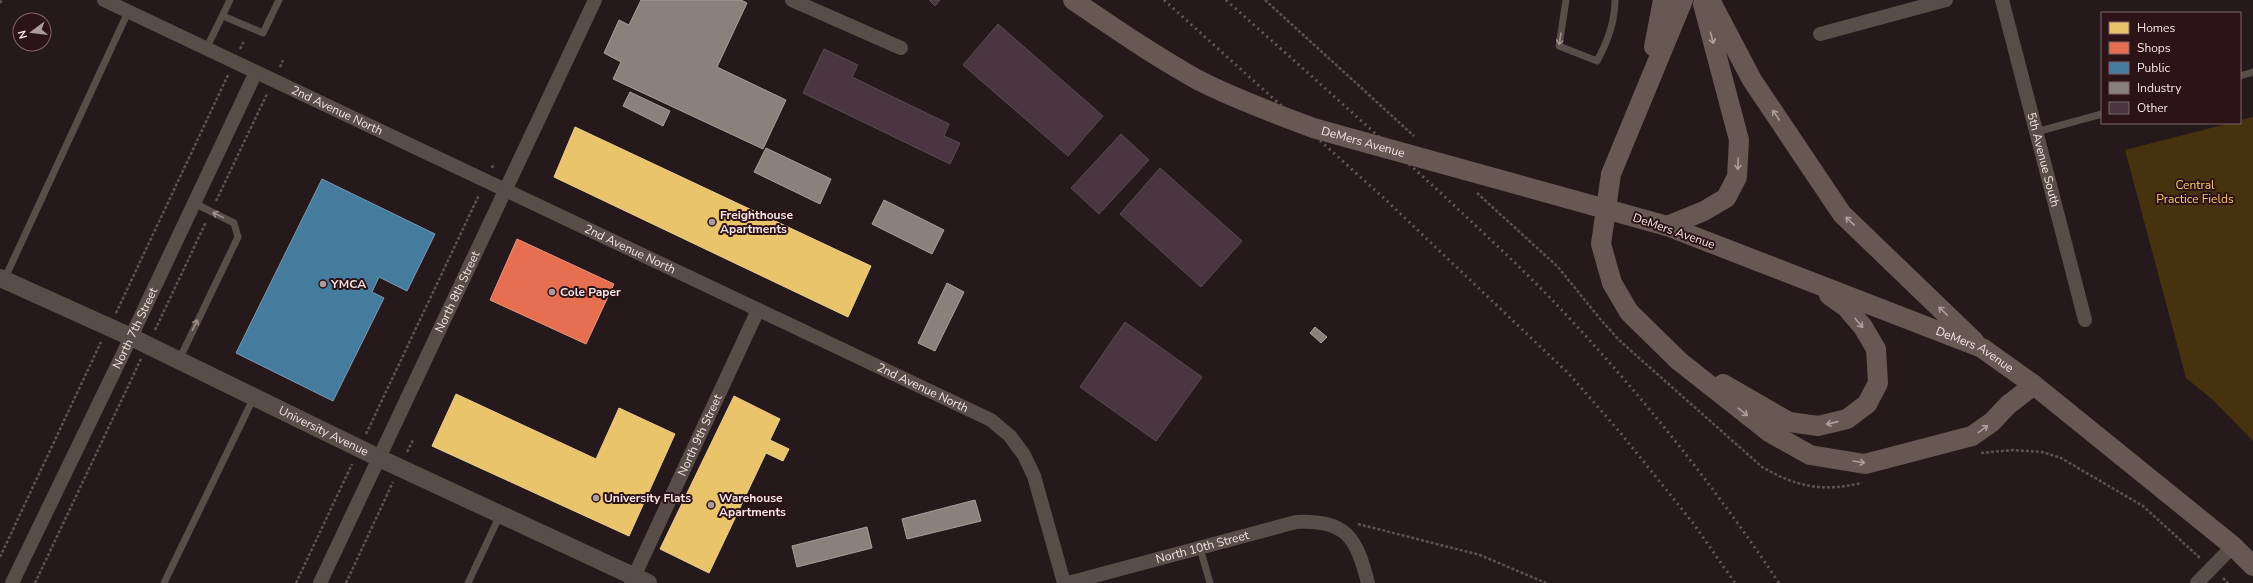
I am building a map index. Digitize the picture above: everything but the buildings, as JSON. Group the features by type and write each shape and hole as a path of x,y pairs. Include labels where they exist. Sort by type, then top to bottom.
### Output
{"main road":[{"name":"DeMers Avenue","path":"1073,0 1145,49 1199,80 1257,107 1306,126 1667,226 1982,348 2034,385 2233,546 2253,566"},
{"path":"1641,100 1662,0"},
{"path":"1683,0 1611,174 1601,244 1612,283 1629,312 1679,361 1769,432 1810,454 1866,464 1972,436 1992,422 2008,405 2034,385"},
{"path":"1667,226 1704,211 1726,198 1737,177 1739,140 1702,0"},
{"path":"1710,0 1752,80 1842,214 1982,348"},
{"path":"1679,361 1790,422 1818,426 1847,419 1867,404 1878,383 1876,349 1863,328 1846,307 1808,280"},
{"name":"DeMers Avenue","path":"2233,546 2253,557"}],"street":[{"name":"2nd Avenue North","path":"104,0 991,420 1010,436 1024,455 1034,476 1064,583"},
{"name":"North 8th Street","path":"320,583 595,0"},
{"path":"792,0 901,48"},
{"path":"1820,34 1946,0"},
{"name":"5th Avenue South","path":"2002,0 2085,320"},
{"name":"North 7th Street","path":"12,583 131,338 256,72"},
{"name":"University Avenue","path":"1,282 109,327 379,458 500,514 638,581"},
{"name":"North 9th Street","path":"638,581 758,310"},
{"name":"North 10th Street","path":"1068,583 1296,522 1319,521 1337,527"},
{"path":"1337,527 1352,538 1361,557 1368,583"},
{"path":"2197,583 2233,546"}],"lane":[{"path":"206,48 230,0"},
{"path":"223,16 263,33 278,0"},
{"path":"1566,0 1559,46 1597,61 1606,45 1615,10 1615,0"},
{"path":"1,282 128,12"},
{"path":"2241,76 2253,72"},
{"path":"2036,132 2101,114"},
{"path":"178,360 238,237 234,223 194,203"},
{"path":"164,583 254,397"},
{"path":"468,583 500,514"},
{"path":"1200,548 1210,583"}],"path":[{"path":"0,4 2,0"},
{"path":"1265,0 1417,139"},
{"path":"0,557 244,41"},
{"path":"35,583 283,60"},
{"path":"296,583 494,163"},
{"path":"1476,192 1558,267 1620,341 1762,467 1780,478 1815,488 1849,486 1869,481"},
{"path":"346,583 413,440"},
{"path":"1979,453 2013,450 2042,452 2061,458 2143,506 2189,548"},
{"path":"1337,527 1345,521 1480,555 1546,583"},
{"path":"2225,580 2228,583"}],"green space":[{"name":"Central Practice Fields","path":"2253,117 2253,441 2213,400 2186,378 2125,150 2226,124 2241,124 2241,120"}],"railway":[{"path":"1164,0 1387,201 1569,374 1619,431 1693,523 1735,583"},
{"path":"1226,0 1443,195 1557,305 1617,371 1674,440 1728,510 1779,583"}],"place":[{"name":"Freighthouse Apartments","path":"712,222"},
{"name":"YMCA","path":"323,284"},
{"name":"Cole Paper","path":"552,292"},
{"name":"University Flats","path":"596,498"},
{"name":"Warehouse Apartments","path":"711,505"}]}
